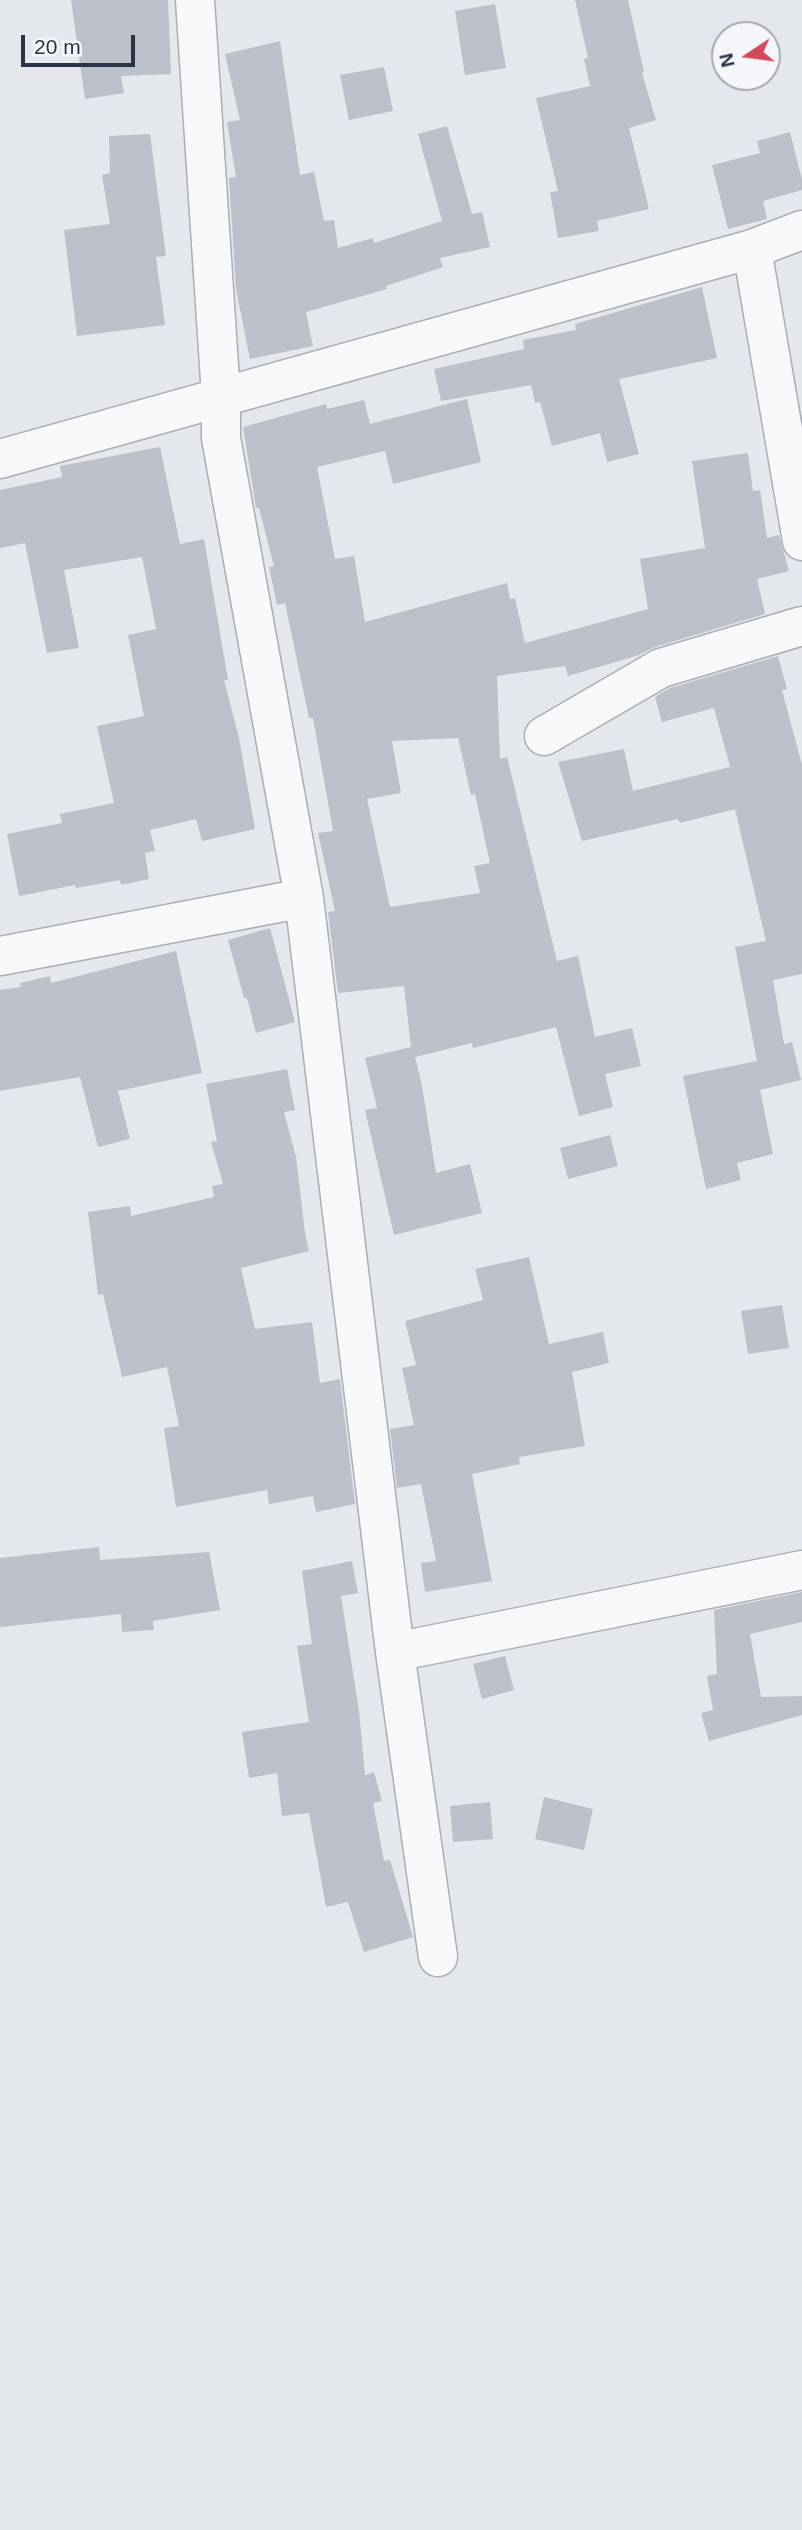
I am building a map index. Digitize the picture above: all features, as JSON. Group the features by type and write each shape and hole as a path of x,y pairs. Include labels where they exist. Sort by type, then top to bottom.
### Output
{"street":[{"path":"195,0 221,396 221,438 304,898 395,1652 438,1957"},
{"path":"0,459 752,249 802,230"},
{"path":"752,249 802,541"},
{"path":"544,736 661,668 802,626"},
{"path":"0,957 304,898"},
{"path":"395,1652 802,1570"}],"building":[{"path":"71,0 168,0 171,74 121,76 124,93 85,99"},
{"path":"575,0 628,0 644,72 642,73 656,120 629,128 649,209 597,221 599,231 558,238 550,192 558,191 536,98 590,86 584,59 588,58"},
{"path":"495,4 506,68 465,75 455,11"},
{"path":"280,41 300,175 314,172 324,221 334,220 338,248 373,238 374,243 442,221 418,134 447,126 472,214 482,212 490,247 440,258 443,267 386,286 387,289 306,312 313,346 250,359 236,289 229,178 236,177 227,122 240,120 225,54"},
{"path":"384,67 393,111 349,120 340,75"},
{"path":"790,132 802,190 763,201 767,219 728,229 712,165 760,153 757,141"},
{"path":"150,134 166,256 156,257 165,325 77,336 64,230 110,224 102,175 110,173 109,136"},
{"path":"702,287 717,358 619,379 639,454 607,462 600,433 552,446 540,402 535,403 531,385 441,401 434,369 524,349 523,340 576,330 575,324"},
{"path":"467,399 481,462 393,484 385,451 317,467 335,559 354,556 365,622 507,583 510,599 515,598 525,643 648,609 640,559 705,548 692,461 748,453 753,491 760,490 767,538 779,535 789,571 757,579 765,614 568,676 565,666 497,676 500,759 507,757 557,961 578,956 595,1037 632,1028 641,1066 605,1074 613,1107 579,1116 556,1027 473,1048 472,1043 415,1057 436,1173 470,1164 482,1213 394,1235 365,1110 377,1108 365,1058 411,1047 404,986 338,993 328,912 335,911 318,833 333,831 313,718 309,718 285,603 277,605 269,567 274,566 259,508 256,508 243,427 326,404 327,409 364,400 370,424","holes":["458,738 471,795 475,794 490,863 474,866 480,893 390,907 367,799 401,793 392,741"]},
{"path":"160,447 180,544 204,539 228,680 224,680 239,738 255,829 202,841 196,819 150,830 155,851 145,853 149,879 121,885 120,880 76,888 75,885 19,896 7,834 62,823 60,814 114,803 97,726 144,716 128,635 156,629 142,557 64,570 79,648 47,653 25,543 0,548 0,490 62,477 60,466"},
{"path":"778,656 787,689 782,690 802,765 802,974 773,980 784,1044 792,1042 801,1080 760,1090 773,1154 737,1163 741,1180 706,1189 683,1076 757,1061 735,947 766,941 735,809 680,823 678,819 582,841 558,762 624,749 633,791 730,767 714,708 662,722 655,697 670,688"},
{"path":"270,928 295,1022 256,1033 228,940"},
{"path":"176,951 202,1073 118,1091 130,1139 98,1147 80,1077 0,1091 0,990 21,987 20,983 50,976 51,983"},
{"path":"287,1069 295,1110 284,1112 296,1157 309,1251 241,1268 255,1329 312,1322 320,1383 340,1379 355,1504 316,1512 313,1496 269,1504 267,1490 176,1507 164,1428 179,1426 167,1367 122,1377 103,1294 98,1295 88,1212 130,1206 131,1216 214,1197 212,1186 223,1184 211,1142 217,1141 206,1084"},
{"path":"610,1135 618,1166 568,1179 560,1148"},
{"path":"529,1257 549,1344 603,1332 609,1363 572,1372 585,1446 519,1457 520,1464 472,1474 492,1581 425,1592 421,1563 436,1561 421,1484 397,1488 390,1429 414,1425 402,1368 416,1365 405,1321 483,1300 475,1269"},
{"path":"782,1305 789,1348 748,1354 741,1311"},
{"path":"99,1547 100,1560 209,1552 220,1610 153,1621 154,1630 122,1632 121,1614 0,1627 0,1558"},
{"path":"352,1561 358,1593 341,1596 359,1711 365,1775 374,1772 382,1801 373,1803 384,1861 390,1860 413,1937 364,1952 348,1902 326,1907 309,1813 282,1816 277,1773 249,1778 242,1732 309,1722 297,1646 312,1644 302,1571"},
{"path":"802,1592 802,1622 750,1634 761,1697 802,1696 802,1715 709,1741 701,1713 713,1710 707,1676 717,1674 714,1610"},
{"path":"505,1656 514,1690 482,1699 473,1664"},
{"path":"544,1797 593,1809 584,1850 535,1839"},
{"path":"490,1802 493,1839 453,1842 450,1806"}]}
